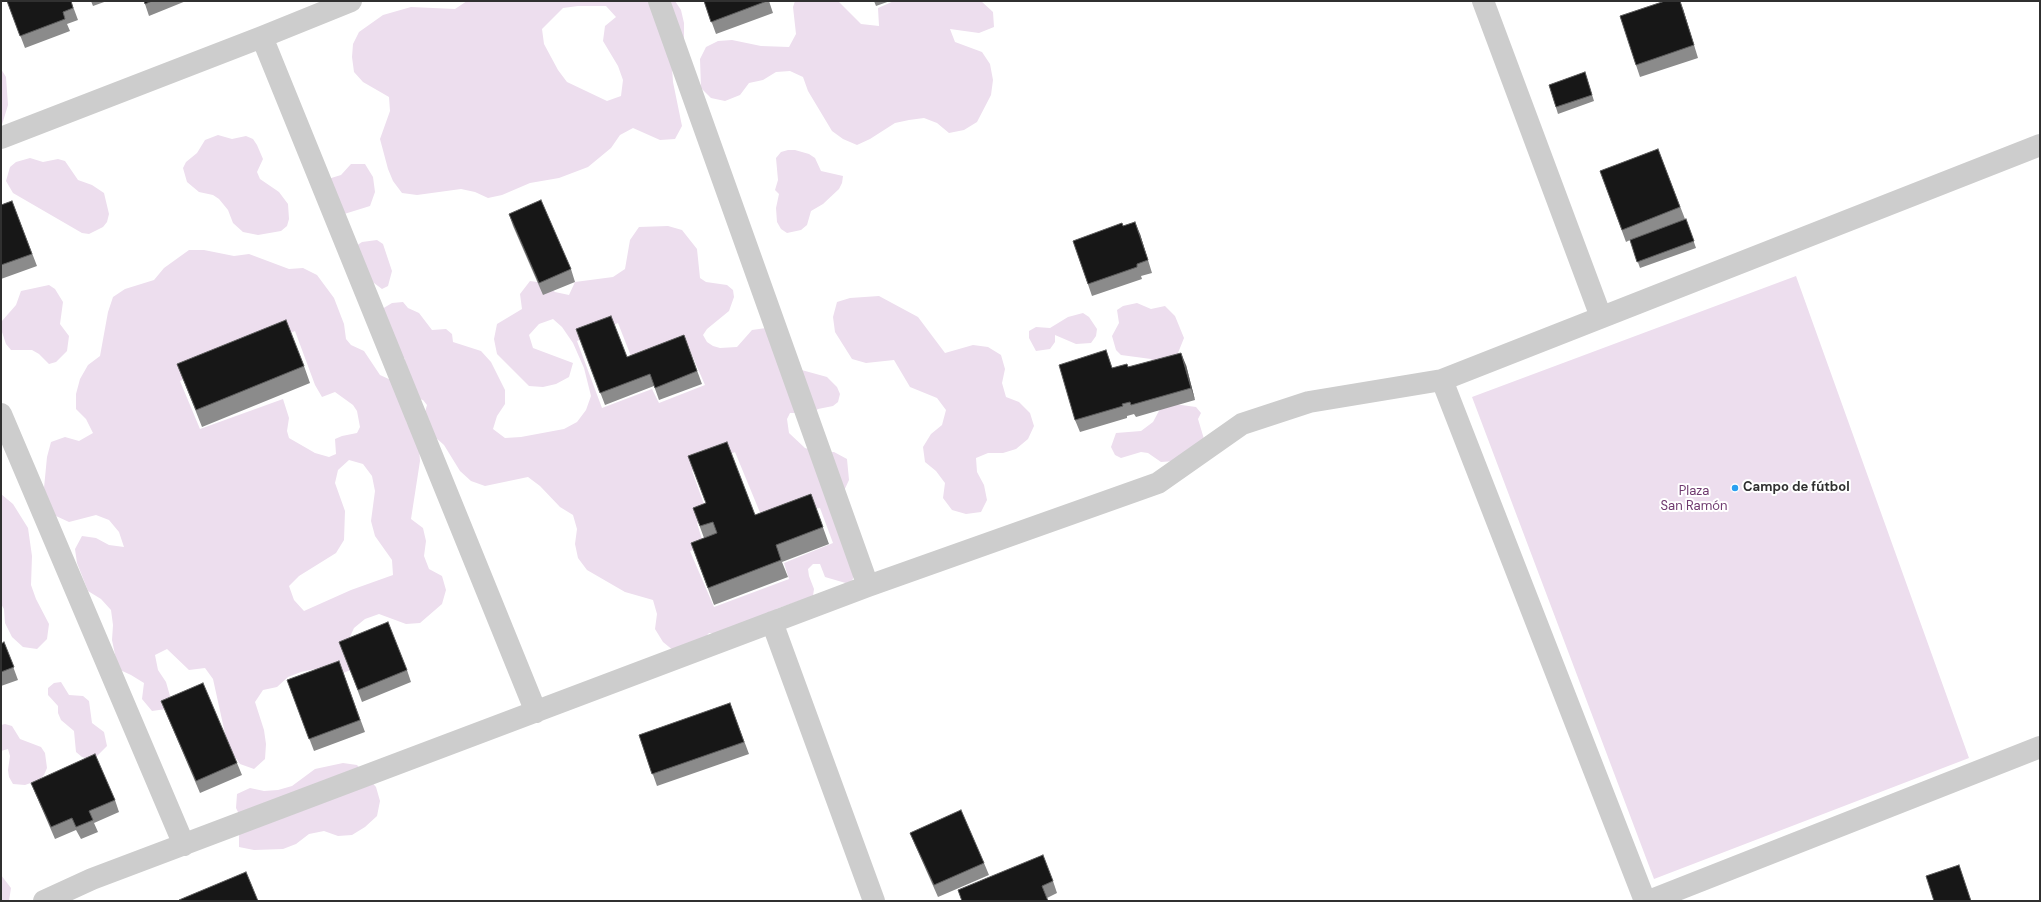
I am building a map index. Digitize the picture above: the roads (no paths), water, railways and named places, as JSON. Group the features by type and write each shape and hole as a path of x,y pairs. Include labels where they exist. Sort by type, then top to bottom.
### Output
{"street":[{"path":"1,138 351,1"},
{"path":"659,1 868,586"},
{"path":"1483,1 1601,317"},
{"path":"262,37 536,712"},
{"path":"44,901 92,879 772,622 868,586 1158,483 1242,424 1309,402 1442,380 2040,145"},
{"path":"1442,380 1645,901"},
{"path":"1,414 184,845"},
{"path":"772,622 874,901"},
{"path":"1649,901 2040,747"}],"place":[{"name":"Campo de fútbol","path":"1735,488"}],"park label":[{"name":"Plaza San Ramón","path":"1694,500"}]}
